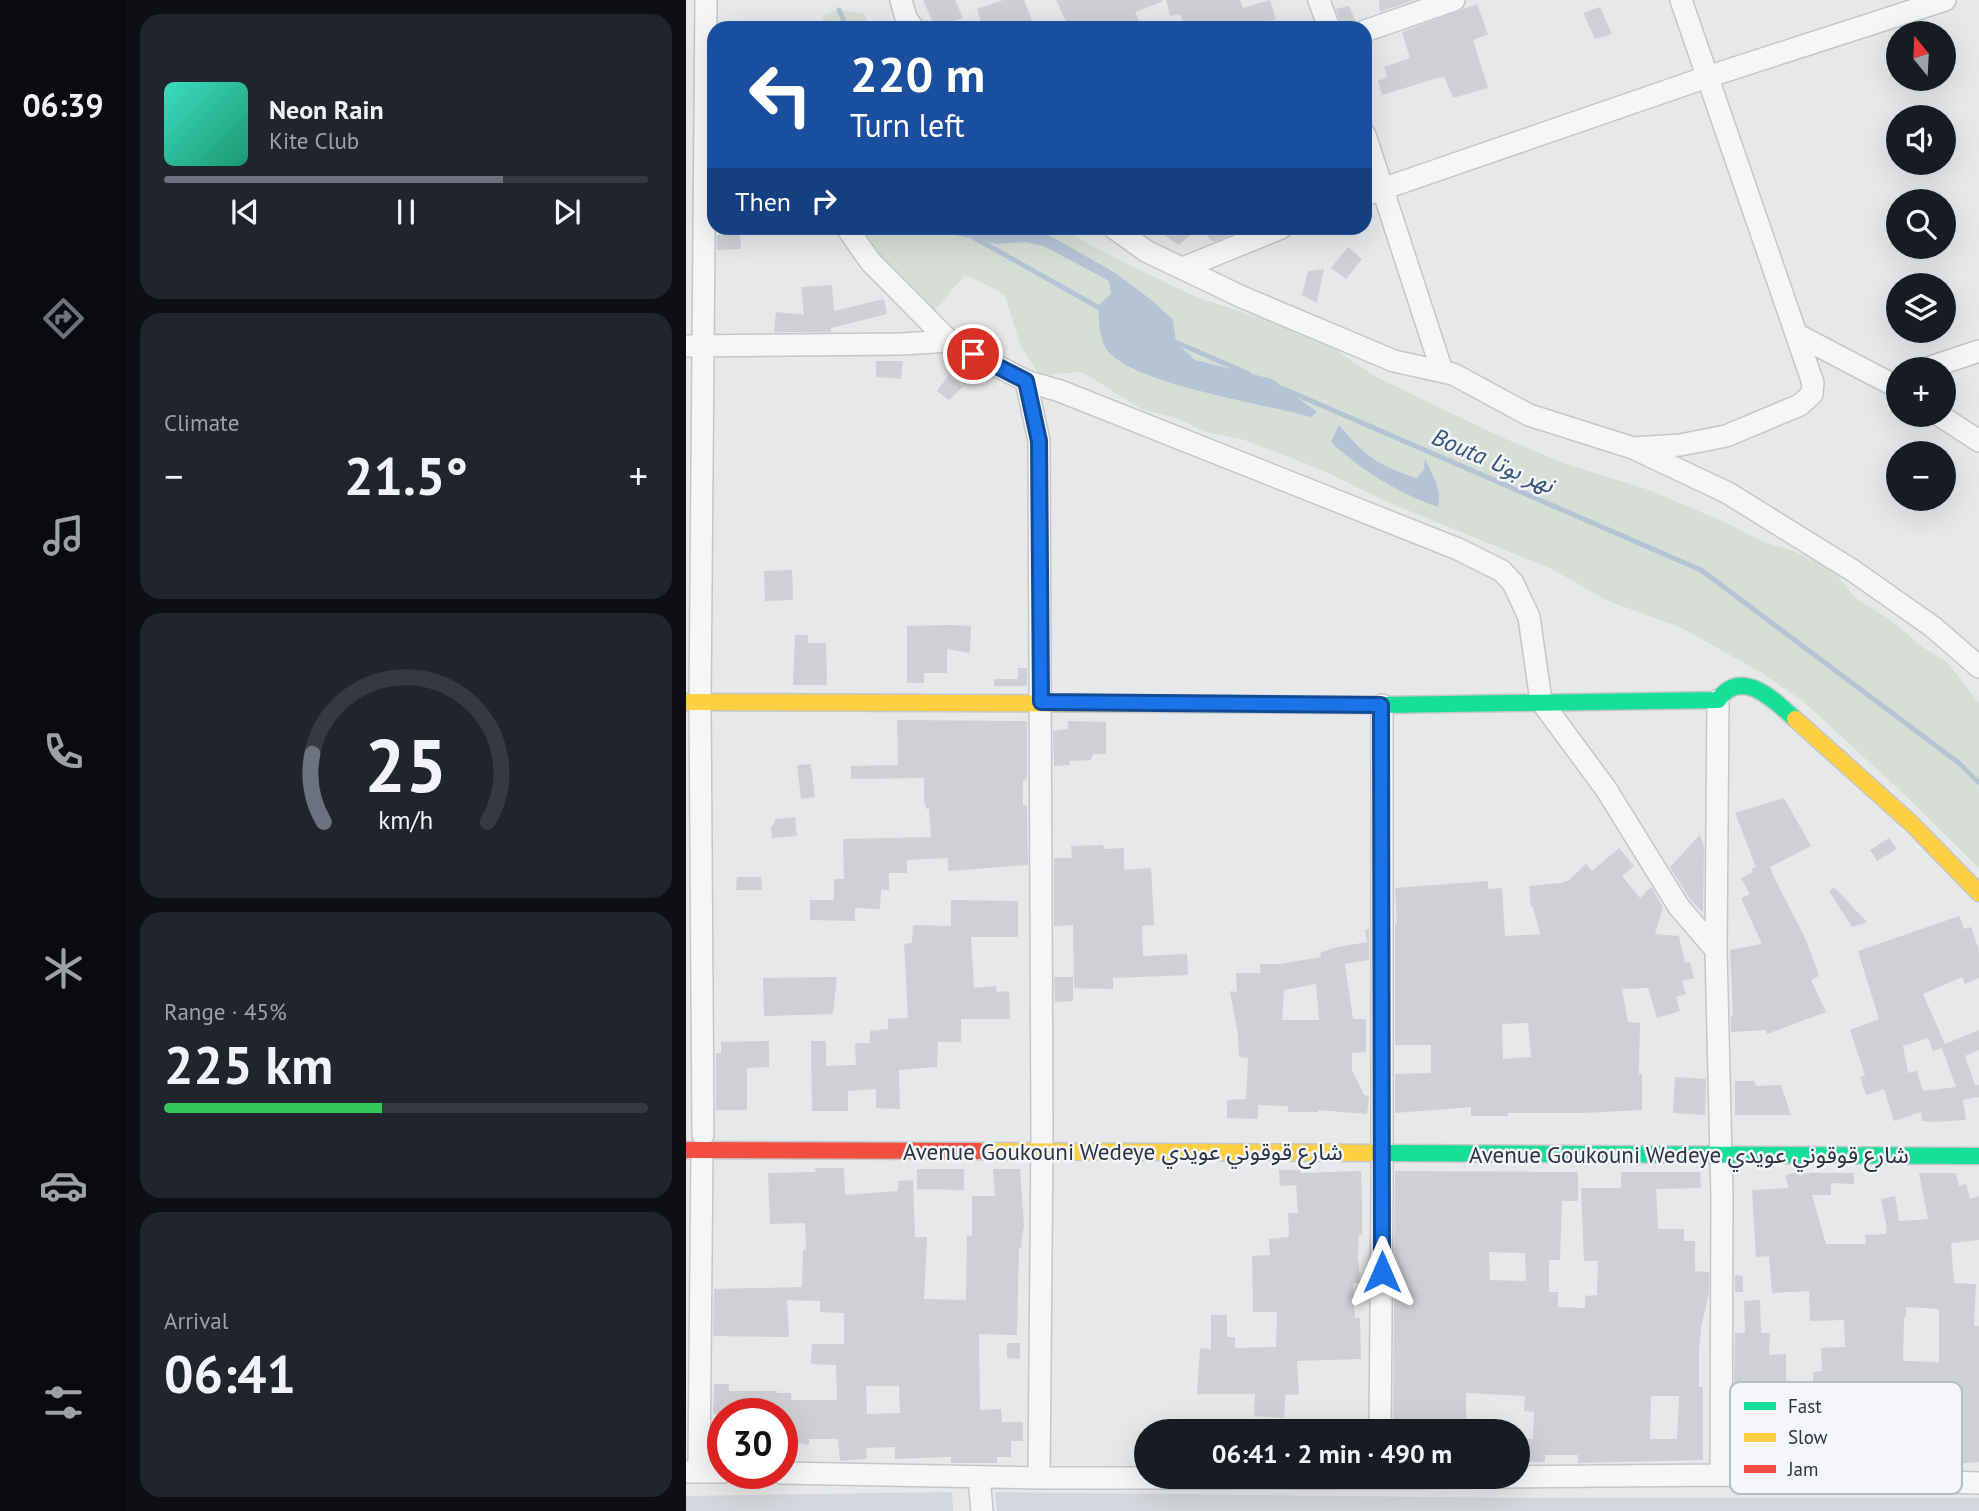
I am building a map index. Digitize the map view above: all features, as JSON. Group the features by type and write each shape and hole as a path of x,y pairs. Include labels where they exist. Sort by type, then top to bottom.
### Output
{"street":[{"path":"706,0 708,21"},
{"path":"901,0 908,21"},
{"path":"1319,0 1326,21"},
{"path":"1372,29 1454,0"},
{"path":"1633,448 1680,445 1726,436 1800,405 1812,394 1813,383 1681,0"},
{"path":"1442,371 1374,191 1707,77 1945,0"},
{"path":"692,1472 695,346 707,102"},
{"path":"852,235 870,261 949,341 1026,381 1060,391 1446,544 1502,571 1513,583 1529,617 1541,701 1606,789 1679,907 1716,950"},
{"path":"1124,235 1146,251 1242,298 1394,361 1453,374 1529,415 1633,448 1728,493 1852,570 1933,627 1979,667"},
{"path":"1183,268 1264,235"},
{"path":"1796,334 1886,378"},
{"path":"695,346 949,341"},
{"path":"1956,359 1979,351"},
{"path":"1026,381 1039,441 1039,1478"},
{"path":"1956,426 1979,441"},
{"path":"1721,1475 1721,1147 1716,950 1718,700 1724,690 1744,685 1771,697 1912,823 1979,893"},
{"path":"693,702 1381,705 1718,700"},
{"path":"1380,1419 1381,705"},
{"name":"Avenue Goukouni Wedeye شارع قوقوني عويدي","path":"1721,1147 1952,1140"},
{"name":"Avenue Goukouni Wedeye شارع قوقوني عويدي","path":"694,1142 1721,1147 1979,1156"},
{"path":"798,1474 1134,1478"},
{"path":"1530,1477 1730,1475"},
{"path":"979,1477 982,1511"}],"shaded area":[{"path":"839,10 863,13 868,21 823,21 823,15"},
{"path":"861,235 1073,235 1196,297 1314,336 1378,378 1501,437 1566,464 1649,490 1731,525 1761,541 1796,552 1834,571 1855,598 1889,619 1924,648 1947,662 1979,703 1979,868 1804,702 1762,673 1680,627 1608,601 1552,569 1385,501 1320,469 1244,440 1202,431 1177,418 1143,410 1082,372 1040,375 1021,347 1005,296 994,288 965,275 935,310 876,259"},
{"path":"952,1492 953,1511 686,1511 686,1496"},
{"path":"995,1492 1517,1498 1979,1498 1979,1511 997,1511"}],"water":[{"path":"956,235 1048,235 1114,272 1154,302 1173,320 1176,343 1195,360 1272,379 1317,412 1311,417 1200,391 1140,372 1118,360 1103,342 1099,326 1099,305 1111,294 1109,281 1044,246 1026,242 997,244"},
{"path":"1339,425 1373,458 1402,473 1416,478 1424,470 1425,459 1438,488 1438,507 1395,488 1343,452 1331,442"}],"building":[{"path":"923,0 955,0 963,18 932,21"},
{"path":"1003,0 1024,0 1032,21 981,21 977,9"},
{"path":"1056,0 1162,0 1135,12 1139,21 1066,21"},
{"path":"1166,0 1240,0 1243,8 1270,0 1276,19 1183,21 1180,14 1170,16"},
{"path":"1379,0 1414,0 1380,12"},
{"path":"1477,4 1488,34 1473,40 1488,88 1453,98 1444,76 1382,95 1378,81 1387,77 1384,67 1410,58 1402,32"},
{"path":"1349,6 1356,21 1340,21 1336,9"},
{"path":"1600,7 1612,34 1595,39 1583,13"},
{"path":"717,235 740,235 741,249 717,250"},
{"path":"1164,235 1190,235 1179,245"},
{"path":"1206,235 1230,235 1213,242"},
{"path":"1348,247 1362,259 1346,279 1331,268"},
{"path":"1324,269 1317,303 1302,295 1308,271"},
{"path":"832,285 834,311 884,299 887,314 831,328 831,332 774,332 776,312 804,315 801,287"},
{"path":"876,361 903,361 901,379 876,377"},
{"path":"948,376 963,387 949,400 937,391"},
{"path":"792,570 793,600 765,601 764,571"},
{"path":"907,626 971,626 970,653 947,649 947,673 924,673 924,683 907,683"},
{"path":"795,635 808,635 808,643 826,643 827,685 793,685"},
{"path":"1018,668 1027,668 1027,686 994,686 994,679 1018,679"},
{"path":"897,720 1027,721 1027,779 1023,780 1023,805 1027,805 1028,865 948,871 948,858 907,860 907,873 889,873 889,890 881,890 880,909 855,908 855,921 810,920 810,900 834,900 834,879 844,879 843,839 931,837 929,808 926,809 924,799 924,778 851,779 851,766 898,765"},
{"path":"1068,721 1106,722 1106,754 1093,754 1091,760 1069,761 1070,765 1054,766 1053,731 1068,729"},
{"path":"811,764 815,797 801,799 797,765"},
{"path":"1784,798 1811,846 1770,867 1806,940 1819,976 1811,980 1826,1012 1767,1034 1766,1030 1731,1032 1733,1016 1730,950 1762,944 1741,898 1750,894 1741,878 1753,872 1751,869 1756,867 1735,813"},
{"path":"795,817 797,836 772,838 771,828 776,819"},
{"path":"1700,835 1704,846 1703,913 1690,899 1670,867"},
{"path":"1889,838 1897,849 1877,861 1870,850"},
{"path":"1103,845 1104,849 1124,848 1124,870 1151,868 1154,925 1142,926 1143,956 1187,954 1188,975 1113,978 1113,989 1074,988 1073,925 1054,926 1054,858 1072,858 1071,846"},
{"path":"1619,848 1634,866 1622,876 1640,898 1651,887 1663,907 1655,934 1679,936 1685,963 1690,962 1694,978 1682,981 1686,994 1676,997 1680,1011 1657,1018 1648,988 1622,989 1628,1022 1640,1023 1639,1074 1642,1074 1642,1110 1471,1116 1471,1107 1395,1113 1395,1074 1431,1073 1431,1045 1395,1045 1395,888 1488,881 1488,889 1502,888 1505,936 1540,934 1531,907 1529,886 1569,880 1586,864 1592,871","holes":["1528,1023 1531,1057 1503,1059 1502,1024"]},
{"path":"737,877 761,877 762,890 736,890"},
{"path":"1834,887 1867,922 1852,927 1829,891"},
{"path":"951,900 1018,901 1018,937 971,937 974,988 996,986 997,992 1009,991 1010,1019 961,1019 961,1042 938,1042 937,1067 899,1070 900,1109 876,1108 876,1089 848,1091 848,1111 812,1111 811,1041 826,1041 826,1066 856,1065 855,1043 870,1043 870,1031 888,1029 888,1019 908,1018 904,944 912,943 913,925 951,926"},
{"path":"1959,916 1964,929 1971,927 1979,950 1979,978 1965,984 1962,977 1923,994 1945,1044 1979,1030 1979,1050 1965,1056 1975,1085 1979,1085 1979,1097 1963,1100 1966,1120 1922,1121 1921,1112 1894,1121 1884,1089 1866,1095 1860,1077 1865,1075 1850,1030 1879,1019 1858,951","holes":["1928,1038 1933,1051 1942,1048 1956,1087 1923,1091 1917,1071 1908,1073 1903,1046"]},
{"path":"1369,929 1369,960 1345,964 1353,1019 1366,1019 1366,1052 1352,1053 1352,1070 1364,1095 1369,1096 1367,1114 1318,1110 1288,1112 1288,1106 1258,1105 1258,1119 1227,1118 1227,1100 1246,1099 1248,1058 1239,1057 1230,991 1237,992 1236,973 1261,973 1260,964 1279,964 1321,957 1320,953 1333,948 1367,942 1365,930","holes":["1316,984 1319,1020 1282,1020 1284,990"]},
{"path":"837,977 833,1014 764,1016 763,978"},
{"path":"1054,977 1073,977 1073,1001 1055,1002"},
{"path":"769,1041 769,1067 747,1068 747,1110 716,1110 716,1053 721,1053 721,1042"},
{"path":"1675,1077 1706,1079 1705,1115 1673,1113"},
{"path":"1735,1081 1754,1081 1756,1086 1781,1085 1791,1115 1735,1115"},
{"path":"815,1168 844,1168 845,1195 898,1191 898,1181 913,1180 915,1237 927,1237 924,1299 966,1300 967,1235 972,1236 972,1196 995,1196 993,1169 1020,1169 1024,1225 1019,1248 1017,1335 979,1334 980,1410 1001,1409 1002,1422 1023,1422 1023,1441 1011,1441 1011,1457 997,1457 997,1463 951,1463 951,1457 895,1459 895,1447 866,1448 867,1459 840,1461 838,1439 809,1439 809,1445 798,1443 798,1400 837,1400 836,1365 811,1364 812,1344 844,1344 844,1313 820,1312 820,1301 787,1300 789,1337 713,1336 714,1289 802,1287 803,1250 806,1250 805,1223 770,1224 768,1173 816,1172","holes":["866,1386 899,1386 900,1413 867,1414"]},
{"path":"917,1169 964,1169 964,1190 917,1189"},
{"path":"1279,1170 1300,1170 1301,1173 1361,1171 1362,1203 1362,1235 1359,1235 1358,1256 1360,1283 1353,1283 1355,1318 1360,1318 1361,1359 1297,1361 1299,1394 1285,1395 1284,1418 1254,1416 1255,1394 1197,1394 1200,1348 1211,1349 1211,1315 1227,1315 1227,1337 1235,1337 1235,1348 1276,1347 1277,1312 1253,1312 1252,1256 1270,1255 1269,1239 1289,1237 1288,1213 1298,1213 1296,1185 1280,1186"},
{"path":"1395,1171 1578,1172 1578,1201 1562,1201 1560,1260 1549,1260 1549,1292 1558,1292 1558,1307 1585,1308 1585,1296 1597,1295 1598,1261 1584,1261 1581,1188 1621,1188 1621,1172 1700,1172 1701,1188 1656,1189 1658,1229 1684,1229 1684,1241 1695,1241 1695,1271 1709,1272 1709,1293 1701,1327 1699,1352 1699,1387 1703,1387 1703,1460 1578,1463 1578,1455 1545,1455 1545,1462 1530,1462 1534,1412 1524,1411 1525,1396 1466,1393 1466,1419 1393,1419","holes":["1489,1252 1525,1253 1526,1281 1490,1280","1651,1396 1679,1396 1677,1439 1650,1439"]},
{"path":"1792,1173 1854,1173 1854,1184 1831,1183 1831,1195 1812,1195 1826,1244 1866,1244 1865,1235 1886,1234 1881,1199 1895,1196 1899,1221 1928,1219 1919,1173 1956,1173 1959,1186 1966,1184 1970,1199 1979,1196 1979,1240 1951,1243 1954,1283 1976,1284 1974,1326 1979,1326 1979,1462 1962,1463 1962,1382 1813,1382 1813,1372 1822,1371 1821,1348 1845,1347 1844,1320 1810,1321 1809,1291 1772,1293 1769,1256 1756,1257 1752,1190 1789,1188 1785,1176","holes":["1906,1307 1939,1309 1939,1362 1903,1361"]},
{"path":"1735,1275 1743,1276 1743,1292 1735,1292"},
{"path":"1760,1300 1761,1333 1770,1333 1769,1355 1786,1354 1786,1382 1734,1382 1735,1333 1745,1333 1744,1301"},
{"path":"1007,1343 1020,1343 1020,1359 1007,1358"},
{"path":"714,1384 729,1384 729,1391 791,1393 791,1398 714,1398"}],"waterway":[{"name":"Bouta نهر بوتا","path":"839,10 844,21"},
{"name":"Bouta نهر بوتا","path":"973,237 1105,311"},
{"name":"Bouta نهر بوتا","path":"1171,340 1249,374"},
{"name":"Bouta نهر بوتا","path":"1284,389 1701,570 1959,763 1979,783"}],"traffic: fast":[{"path":"1189,704 1382,705 1718,700 1737,686 1758,690 1795,719"},
{"path":"1380,1153 1979,1156"}],"traffic: slow":[{"path":"686,702 1189,704"},
{"path":"1795,719 1911,823 1979,893"},
{"path":"979,1151 1380,1153"}],"traffic: jam":[{"path":"686,1150 979,1151"}],"route":[{"path":"973,354 1026,381 1039,441 1041,702 1381,705 1382,1272"}]}
